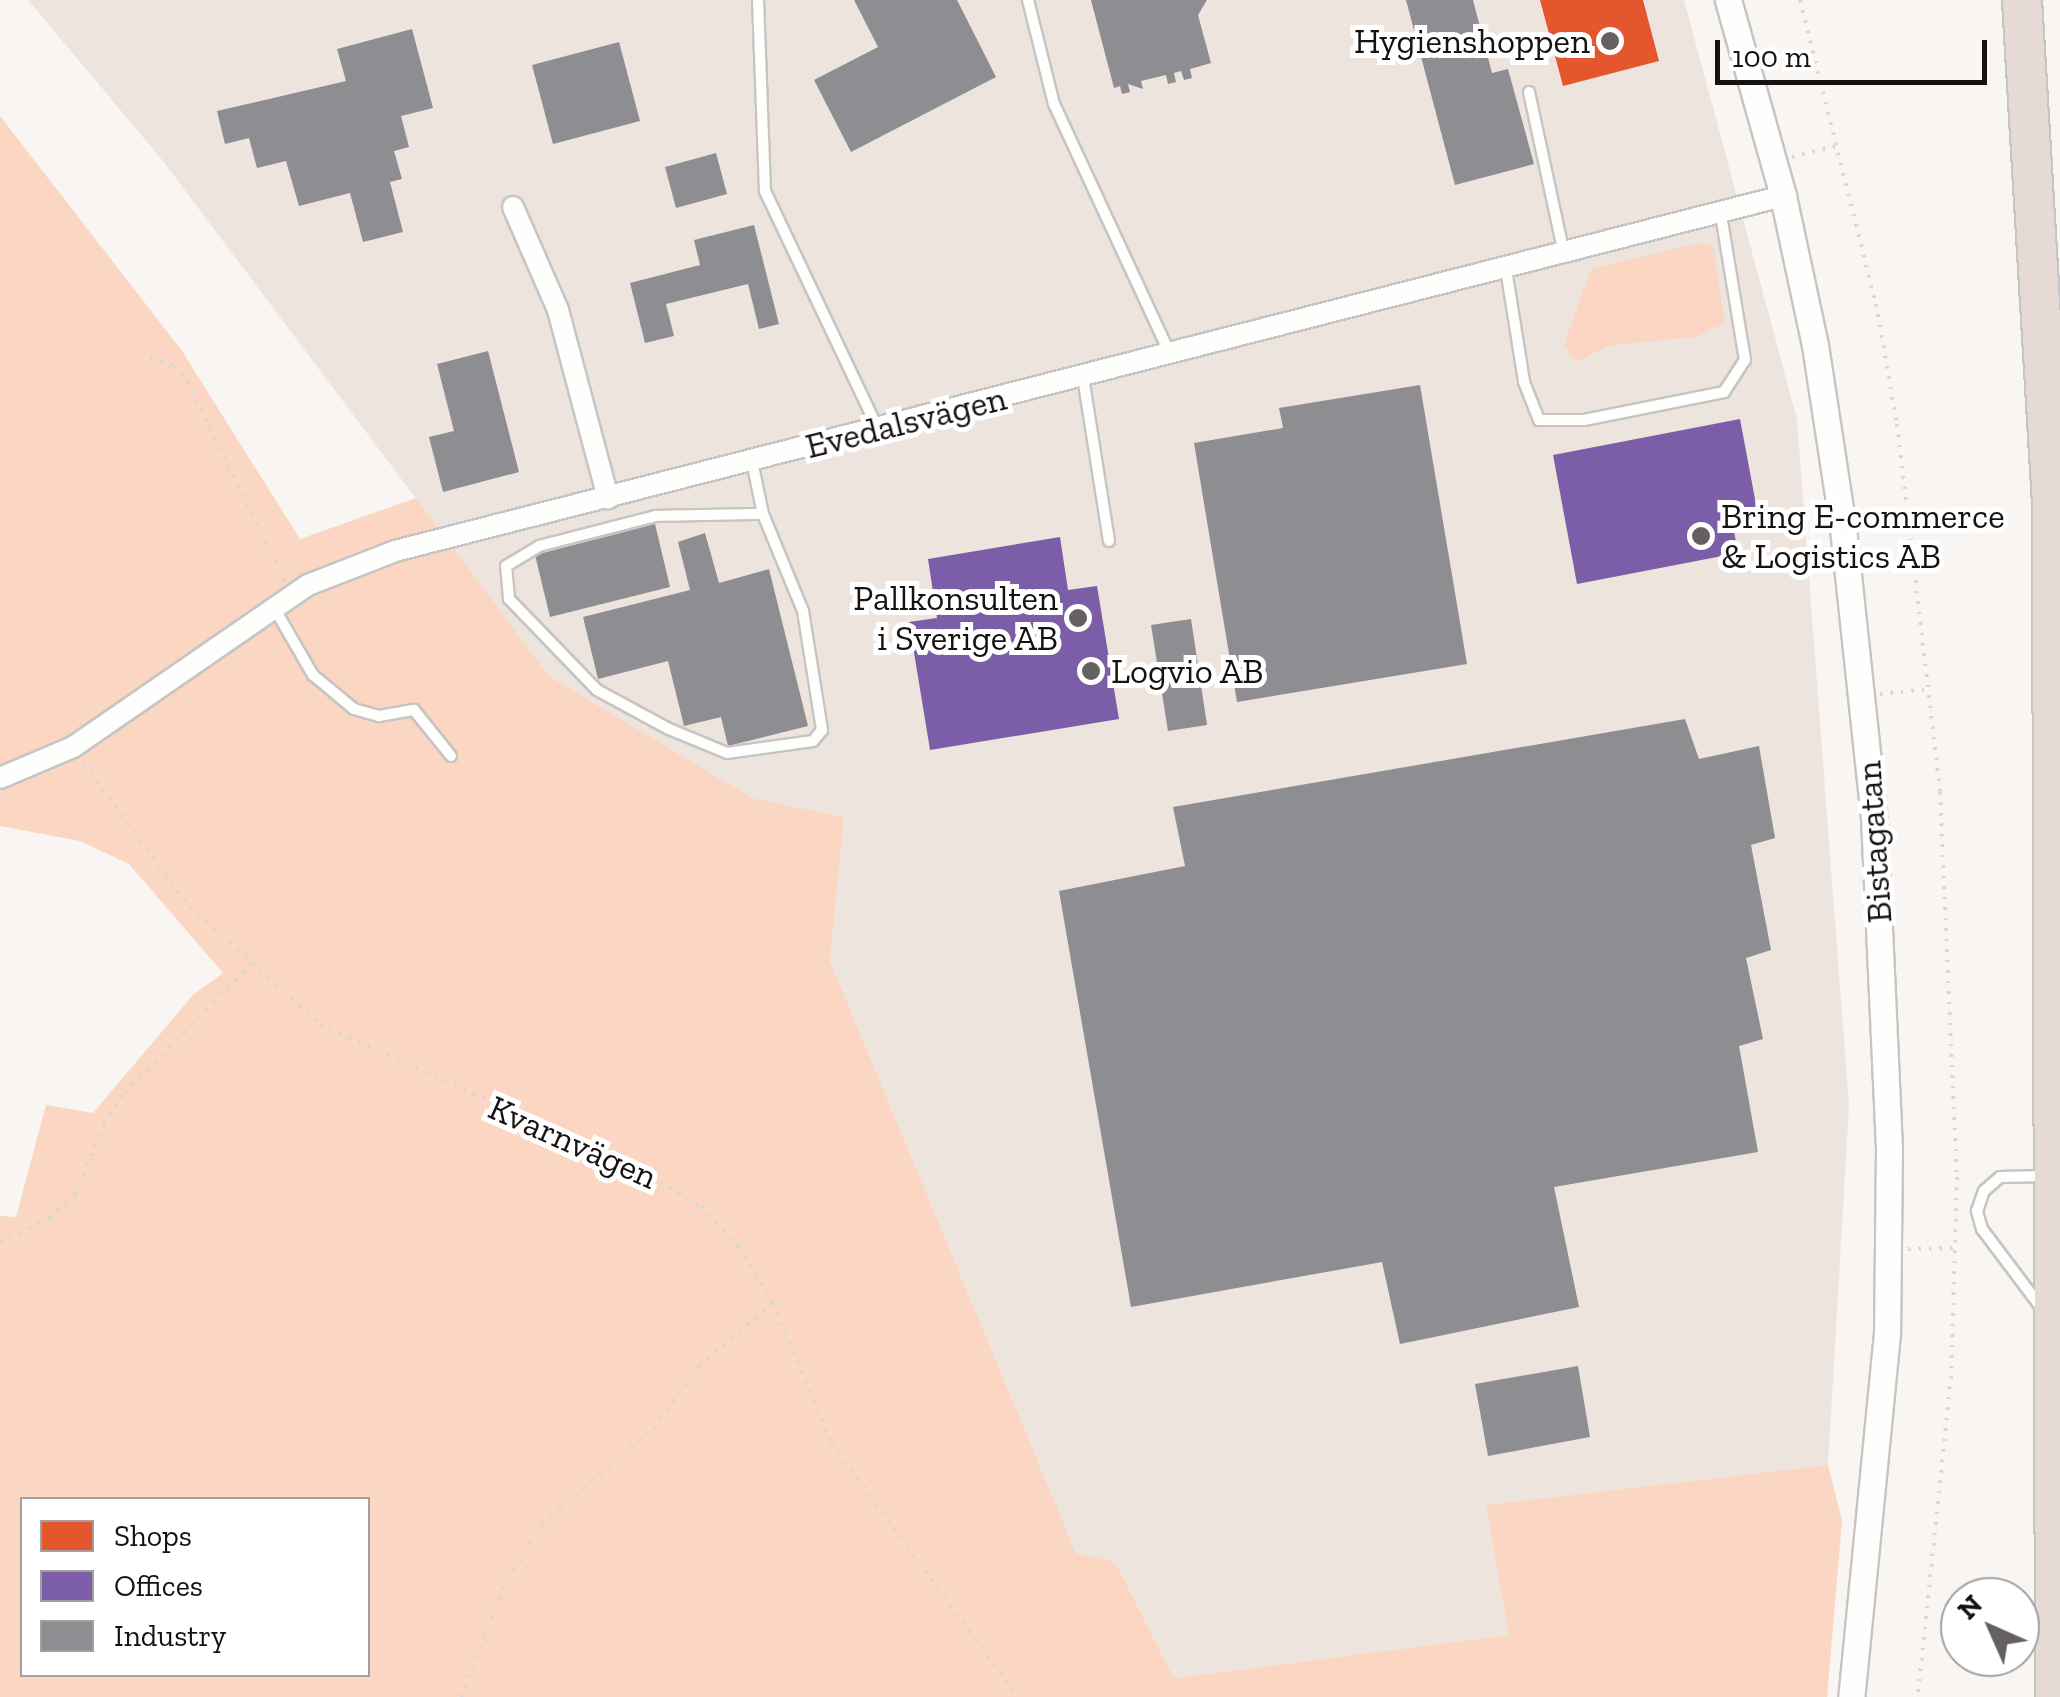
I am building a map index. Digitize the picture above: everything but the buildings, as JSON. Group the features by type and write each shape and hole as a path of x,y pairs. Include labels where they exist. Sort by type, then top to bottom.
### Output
{"highway":[{"path":"2011,0 2026,41"},
{"path":"2022,0 2052,504 2058,1178 2055,1697"}],"street":[{"name":"Bistagatan","path":"1728,0 1783,196 1826,413 1862,696 1880,902 1888,1250 1883,1392 1851,1697"},
{"name":"Evedalsvägen","path":"73,748 282,600 395,551 1564,256 1783,196"},
{"path":"513,207 558,310 608,498"},
{"path":"0,778 73,748"}],"lane":[{"path":"758,0 765,191 878,428"},
{"path":"1028,0 1054,104 1170,355"},
{"path":"1529,92 1564,256"},
{"path":"1506,269 1524,382 1539,420 1584,420 1724,392 1745,360 1721,215"},
{"path":"1083,377 1109,541"},
{"path":"752,461 763,514 804,611 822,730 802,745 727,753 667,728 598,690 509,600 506,566 539,546 656,516 763,514"},
{"path":"282,600 313,675 354,709 378,716 414,710 451,756"},
{"path":"2055,1326 1982,1229 1977,1212 1984,1191 2000,1177 2058,1178"}],"path":[{"path":"1800,0 1840,145 1897,424 1930,689 1955,1084 1951,1376 1918,1697"},
{"path":"1774,162 1840,145"},
{"path":"150,358 174,366 187,381 282,600"},
{"path":"1862,696 1930,689"},
{"name":"Kvarnvägen","path":"73,748 155,864 250,965 343,1038 681,1192 739,1248 773,1303 832,1444 1018,1697"},
{"path":"0,1242 50,1218 75,1195 104,1124 125,1093 250,965"},
{"path":"1888,1250 1953,1248"},
{"path":"461,1697 503,1589 543,1522 654,1428 699,1366 773,1303"}],"shaded area":[{"path":"28,0 1684,0 1797,419 1849,1106 1828,1465 1486,1505 1510,1635 1174,1678 1115,1562 1076,1553 830,961 844,817 752,798 549,676 163,161"},
{"path":"0,116 182,351 300,539 416,498 549,676 752,798 844,817 830,961 1076,1553 1115,1562 1174,1678 1509,1635 1486,1505 1828,1465 1842,1521 1827,1697 0,1697 0,1216 16,1217 46,1105 93,1113 193,995 223,973 129,864 80,841 0,826"},
{"path":"1699,243 1713,245 1725,323 1695,337 1611,345 1575,362 1564,345 1591,269"}],"place":[{"name":"Hygienshoppen","path":"1610,41"},
{"name":"Bring E-commerce & Logistics AB","path":"1701,536"},
{"name":"Pallkonsulten i Sverige AB","path":"1078,618"},
{"name":"Logvio AB","path":"1091,671"}]}
